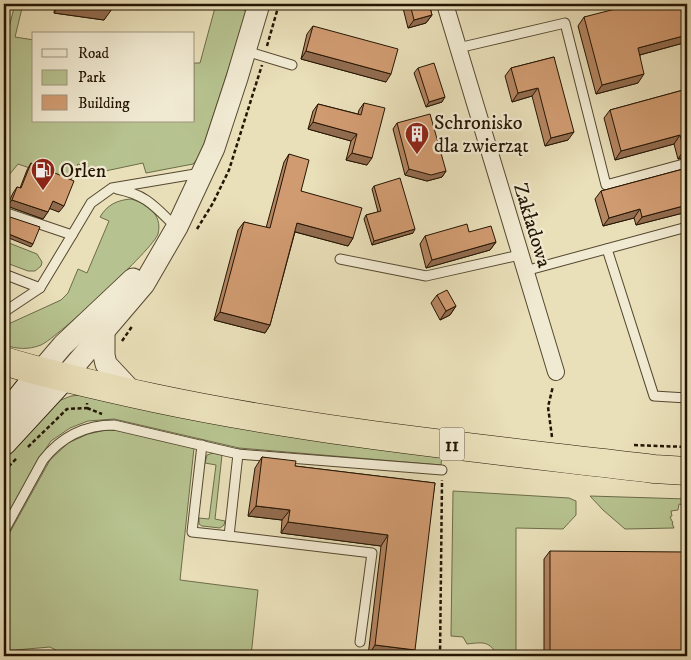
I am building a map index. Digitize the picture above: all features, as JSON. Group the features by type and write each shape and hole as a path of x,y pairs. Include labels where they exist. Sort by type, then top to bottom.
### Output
{"highway":[{"name":"11","path":"4,361 52,375 220,412 336,430 687,471"}],"main road":[{"path":"4,417 52,375"},
{"path":"4,442 52,375"}],"street":[{"path":"52,375 104,330 144,284 177,228 204,173 226,114 259,4"},
{"name":"Zakładowa","path":"445,4 556,372"},
{"path":"52,375 63,344 164,250"},
{"path":"104,330 106,364 134,394"}],"lane":[{"path":"458,48 565,23 606,185 687,163"},
{"path":"245,51 292,65"},
{"path":"4,312 40,288 91,202 112,188 204,173"},
{"path":"112,188 130,192 147,199 177,228"},
{"path":"4,212 72,235"},
{"path":"525,271 687,227"},
{"path":"607,249 654,396 687,398"},
{"path":"340,259 426,276 520,255"},
{"path":"4,274 40,288"},
{"path":"4,531 43,460 56,444 74,433 93,426 114,424 238,454 442,470"},
{"path":"202,445 192,532 372,553 360,642"},
{"path":"228,536 238,454"}],"path":[{"path":"552,441 548,407 556,372"},
{"path":"440,656 442,470"}],"green space":[{"path":"15,4 23,4 15,37 32,40 32,122 195,122 195,63 200,63 216,4 235,4 247,12 200,156 193,164 146,173 143,163 96,173 95,169 78,164 70,182 18,164 4,180 4,47"},
{"path":"131,199 142,203 156,215 159,227 158,234 152,243 104,292 50,339 32,348 4,345 4,326 61,300 68,293 78,269 87,273 109,221 100,217 113,204"},
{"path":"4,241 37,254 42,262 41,266 35,271 28,271 4,262"},
{"path":"80,395 442,455 441,465 239,448 114,419 88,421 70,428 51,441 4,521 4,454 56,402 71,396"},
{"path":"106,430 125,431 194,448 180,580 258,590 251,656 67,656 50,647 4,651 4,543 50,460 68,443 88,434"},
{"path":"213,453 222,455 215,519 225,521 224,525 220,528 199,524 199,518 209,519 216,465 205,463 207,455"},
{"path":"453,491 569,498 576,501 576,515 563,529 516,528 516,656 499,656 489,645 467,644 463,637 451,636"},
{"path":"590,496 687,499 687,506 679,504 678,510 671,511 672,516 670,517 674,528 625,529"}],"building":[{"path":"75,4 112,4 112,9"},
{"path":"410,4 429,4 432,15 414,20"},
{"path":"635,4 687,4 687,35 638,48 644,74 602,85 584,17"},
{"path":"313,26 398,49 391,74 306,51"},
{"path":"554,57 574,132 551,138 538,88 518,93 511,68"},
{"path":"434,63 445,97 429,102 418,68"},
{"path":"687,89 687,150 684,150 680,135 621,151 610,110"},
{"path":"364,103 385,108 372,158 352,153 357,134 313,122 318,104 361,115"},
{"path":"430,114 446,171 431,175 409,169 397,123"},
{"path":"289,154 309,160 301,191 362,208 353,238 297,223 270,325 220,312 244,222 270,228"},
{"name":"Orlen","path":"31,163 74,181 64,206 53,201 48,212 12,200 17,187 21,188"},
{"path":"687,168 687,205 642,217 640,209 609,218 601,191"},
{"path":"400,178 415,229 374,241 366,215 381,211 374,186"},
{"path":"4,215 40,227 33,244 4,232"},
{"path":"467,224 469,232 491,226 496,242 432,260 425,236"},
{"path":"447,290 456,306 446,311 437,295"},
{"path":"262,457 296,461 295,466 435,483 415,650 375,645 388,535 288,522 290,510 256,506"},
{"path":"550,551 687,552 687,656 550,656"}],"place":[{"name":"Schronisko dla zwierząt","path":"417,155"},
{"name":"Orlen","path":"43,191"}]}
